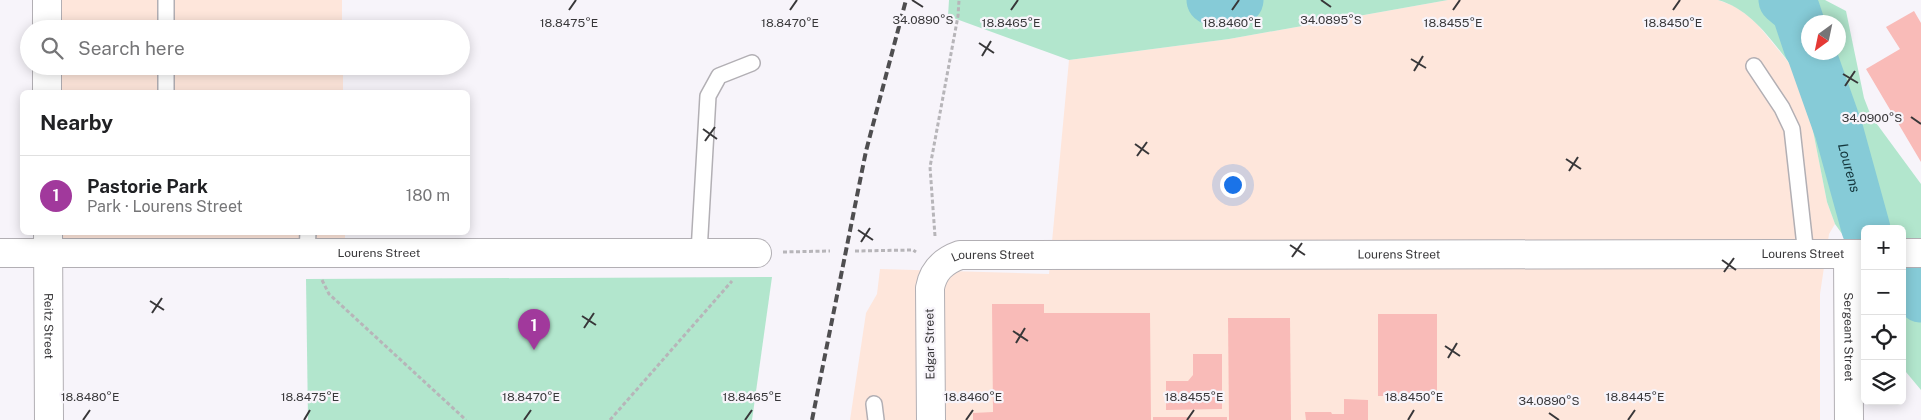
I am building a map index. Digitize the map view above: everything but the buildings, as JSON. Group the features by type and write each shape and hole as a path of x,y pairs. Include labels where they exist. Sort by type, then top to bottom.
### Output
{"street":[{"path":"47,0 47,20"},
{"path":"47,75 48,90"},
{"name":"Lourens Street","path":"0,252 48,242 308,242 757,253"},
{"name":"Reitz Street","path":"48,242 49,420"},
{"path":"1906,253 1921,253"},
{"name":"Lourens Street","path":"937,269 951,258 960,255 1856,254"},
{"name":"Sergeant Street","path":"1849,420 1856,254"},
{"name":"Edgar Street","path":"931,420 930,288 932,278 937,269"}],"lane":[{"path":"166,0 166,20"},
{"path":"699,252 708,96 719,76 752,63"},
{"path":"1754,66 1782,108 1792,129 1806,254"},
{"path":"166,75 166,90"},
{"path":"874,404 876,420"}],"path":[{"path":"937,269 930,167 958,16 959,0"},
{"path":"308,242 329,294 466,420"},
{"path":"855,251 913,250 937,269"},
{"path":"805,252 830,251"},
{"path":"610,420 757,253"}],"shaded area":[{"path":"48,0 342,0 342,20 48,20"},
{"path":"1448,0 1718,0 1734,6 1758,25 1798,74 1804,85 1827,202 1835,224 1829,234 1820,294 1820,420 850,420 866,313 877,294 880,269 1049,274 1069,60 1229,39"},
{"path":"48,75 343,75 343,90 48,90"},
{"path":"48,235 345,235 345,252 48,253"}],"green space":[{"path":"949,0 1448,0 1229,39 1069,60 948,16"},
{"path":"1718,0 1825,0 1846,11 1864,98 1871,116 1921,184 1921,390 1906,372 1906,225 1861,225 1861,260 1835,224 1827,202 1804,85 1798,74 1763,30 1742,12"},
{"path":"772,277 752,420 308,420 306,279"}],"waterway":[{"name":"Lourens","path":"1211,0 1218,4 1239,0"},
{"name":"Lourens","path":"1783,0 1796,11 1801,26"},
{"name":"Lourens","path":"1814,60 1839,131 1865,225"},
{"name":"Lourens","path":"1906,281 1921,298"}],"railway":[{"path":"812,420 866,151 906,0"}],"place":[{"name":"Pastorie Park","path":"534,350"}]}
